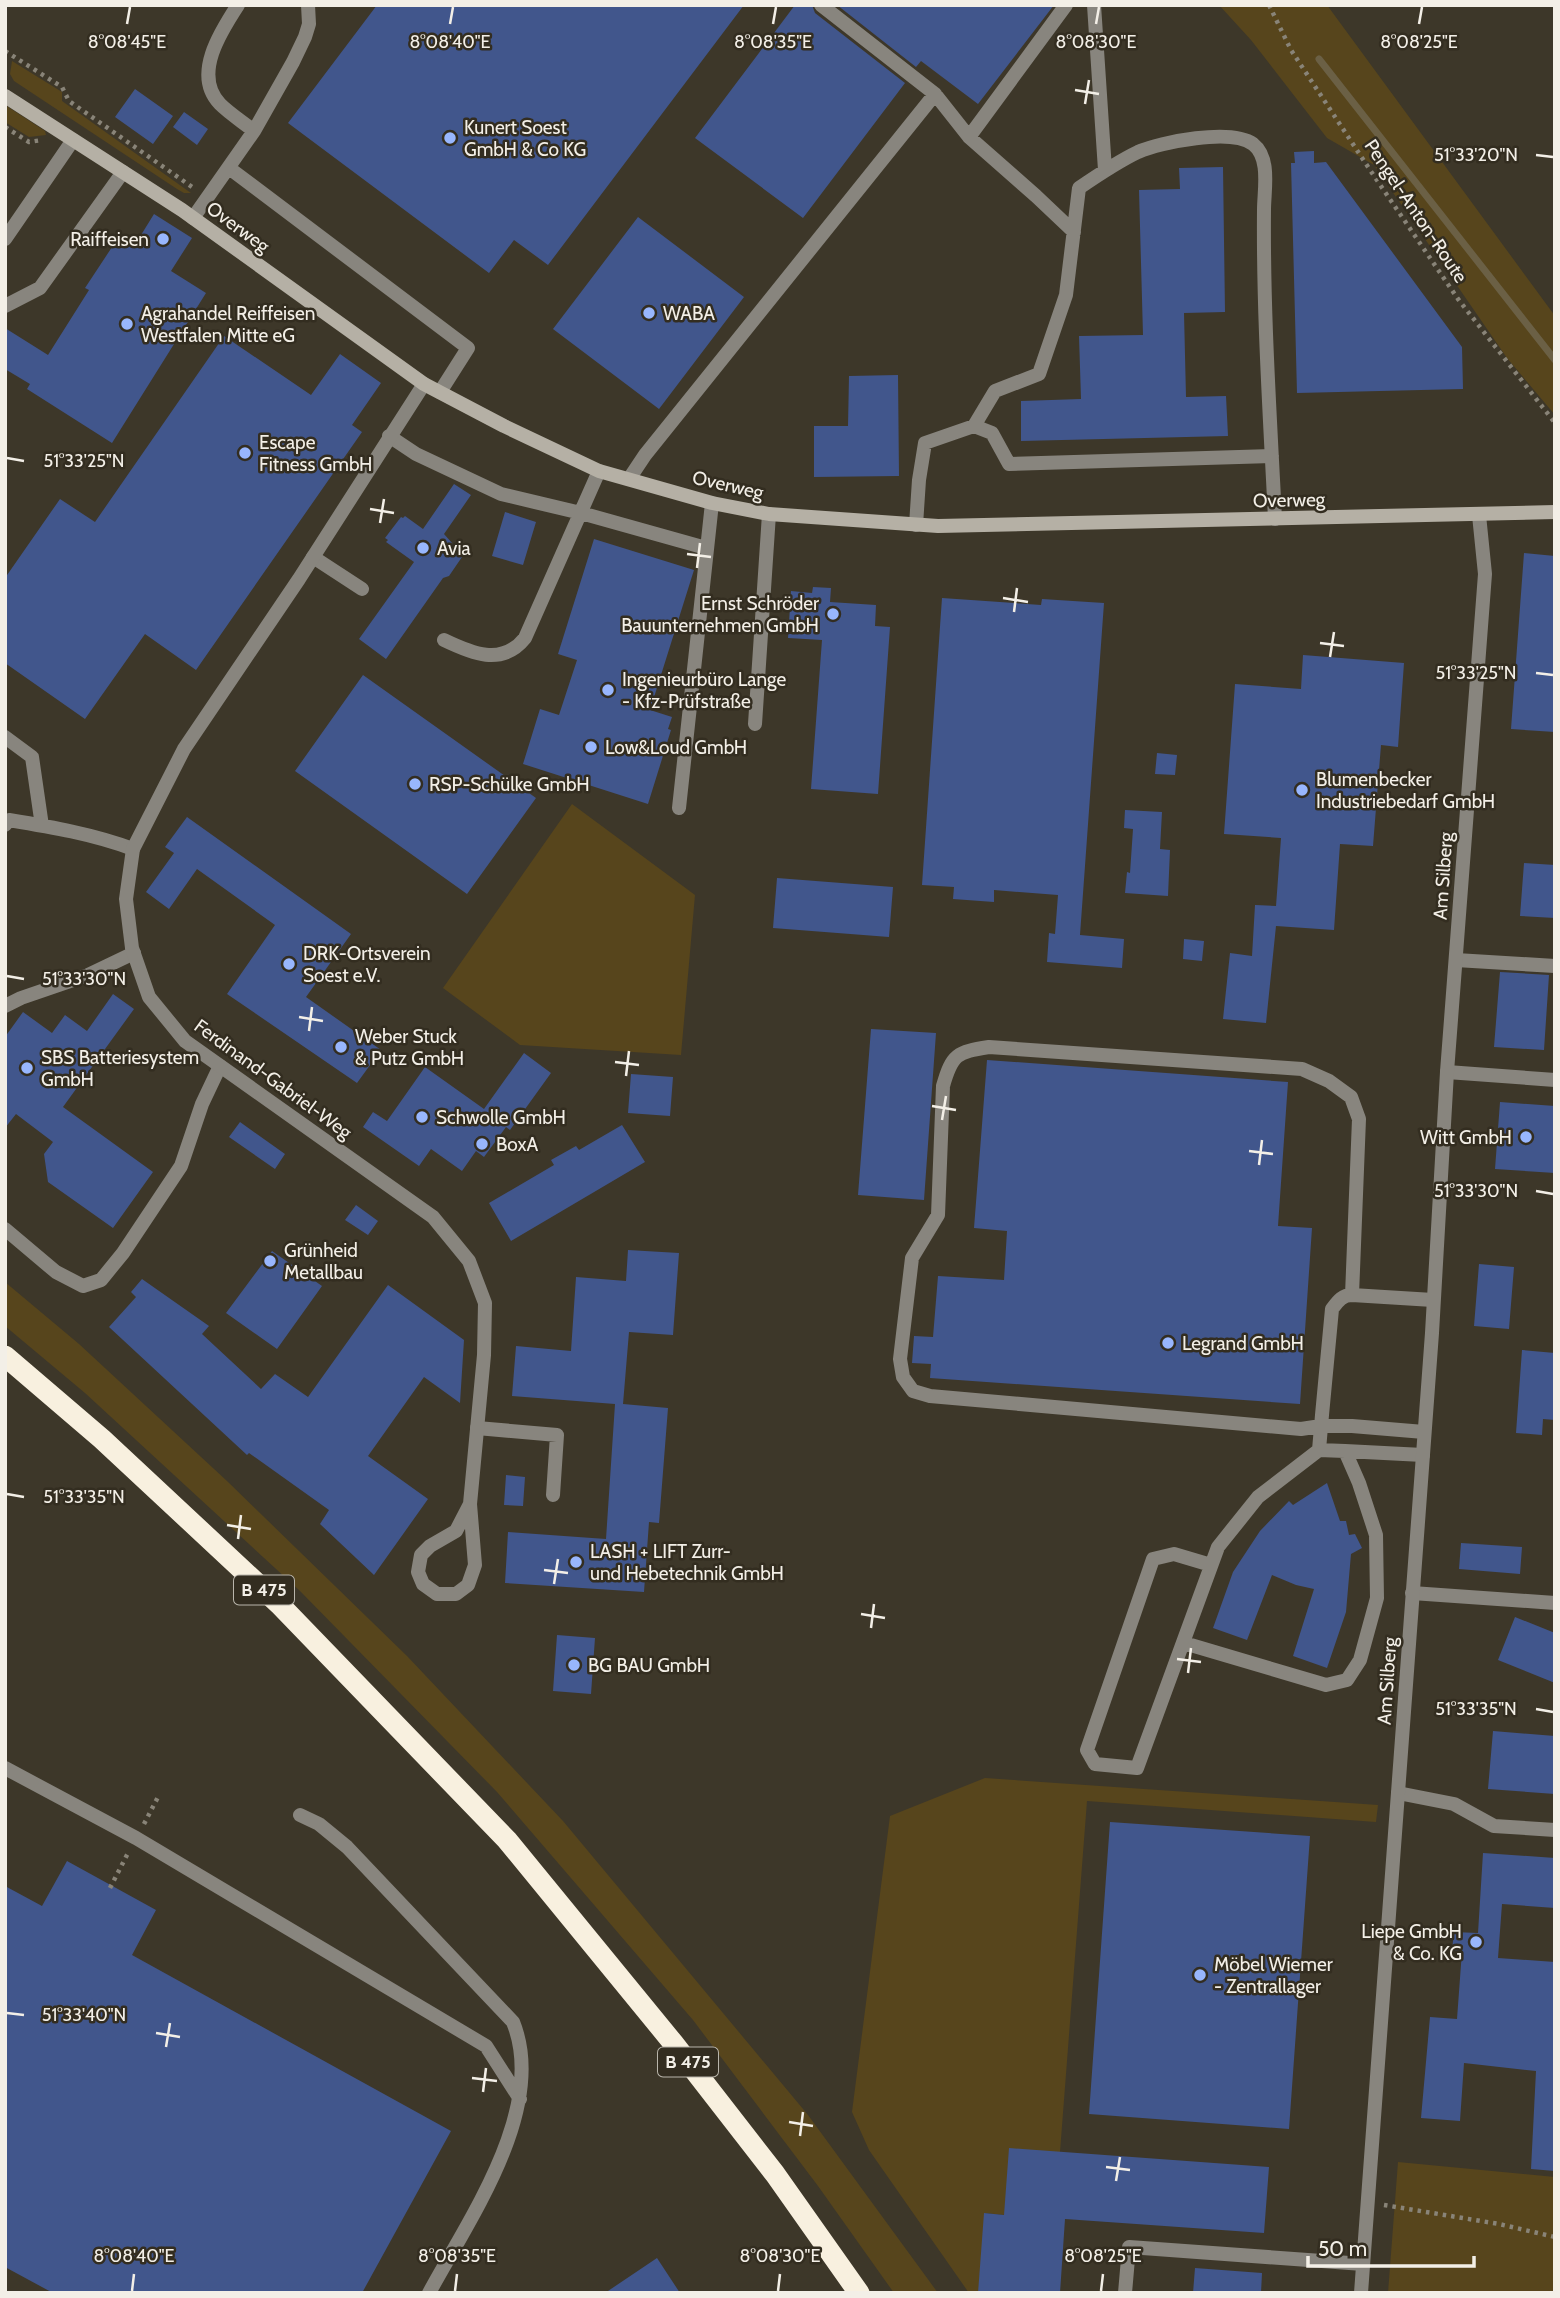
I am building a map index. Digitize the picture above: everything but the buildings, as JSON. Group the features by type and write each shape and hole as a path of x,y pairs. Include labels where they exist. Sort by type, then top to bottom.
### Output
{"highway":[{"name":"B 475","path":"5,1356 102,1439 279,1604 507,1840 742,2131 859,2293"}],"street":[{"path":"238,5 210,58 211,91 219,103 254,131"},
{"path":"193,218 254,131 305,37 309,24 308,5"},
{"path":"821,5 935,94 969,137 1074,232"},
{"path":"969,137 1066,5"},
{"path":"1094,5 1105,170"},
{"path":"629,479 645,455 935,94"},
{"name":"Overweg","path":"5,96 193,218 424,384 599,471 712,503 769,514 938,526 1555,512"},
{"path":"916,525 925,443 974,426 995,391 1039,374 1066,295 1079,188 1140,151 1188,139 1228,136 1253,144 1264,162 1264,276 1275,519"},
{"path":"5,239 73,140"},
{"path":"229,168 468,348 440,392"},
{"path":"5,306 40,288 123,172"},
{"name":"Ferdinand-Gabriel-Weg","path":"424,384 313,557 184,749 133,849 126,899 134,953 149,996 185,1041 433,1217 469,1261 485,1303 484,1355 470,1504 475,1565 468,1585 456,1594 437,1594 423,1584 418,1572 421,1555 430,1546 456,1531 470,1504"},
{"path":"974,426 992,433 1009,464 1272,456"},
{"path":"389,436 416,454 501,494 706,548"},
{"path":"444,640 485,655 503,654 517,648 525,638 599,471"},
{"path":"679,808 712,503"},
{"path":"755,724 769,514"},
{"name":"Am Silberg","path":"1361,2293 1485,574 1479,515"},
{"path":"313,557 362,589"},
{"path":"5,737 32,757 42,825"},
{"path":"5,824 9,820 42,825 109,839 133,849"},
{"path":"5,1006 88,975 134,953"},
{"path":"1456,960 1555,966"},
{"path":"1352,1295 1359,1119 1351,1097 1329,1081 1302,1069 989,1047 964,1051 949,1066 943,1086 938,1215 912,1258 900,1359 903,1377 913,1391 930,1396 1301,1429 1321,1426 1424,1432"},
{"path":"5,1229 56,1272 83,1286 101,1280 123,1253 181,1166 202,1104 220,1066"},
{"path":"1447,1072 1555,1080"},
{"path":"1319,1450 1332,1309 1346,1295 1433,1300"},
{"path":"477,1428 557,1435 553,1495"},
{"path":"1211,1565 1174,1554 1153,1559 1087,1750 1095,1764 1137,1768 1218,1547 1258,1497 1319,1450 1423,1455"},
{"path":"1184,1643 1326,1685 1348,1680 1360,1660 1377,1598 1376,1535 1345,1451"},
{"path":"1412,1593 1555,1603"},
{"path":"5,1769 136,1838 486,2046 520,2099"},
{"path":"1398,1793 1454,1804 1494,1826 1555,1830"},
{"path":"300,1815 319,1824 347,1847 513,2022 520,2050 520,2099 513,2127 499,2164 429,2293"},
{"path":"1125,2293 1129,2247 1363,2264"}],"path":[{"name":"Pengel-Anton-Route","path":"1269,5 1291,50 1377,181 1458,299 1555,424"},
{"path":"5,51 62,87 69,102 208,198"},
{"path":"1367,2203 1432,2211 1555,2237"}],"shaded area":[{"path":"1219,5 1327,5 1555,316 1555,415 1507,358 1374,165 1327,138 1251,40"},
{"path":"12,61 62,92 62,101 191,193 177,189 14,81 10,74"},
{"path":"5,105 45,131 46,135 29,137 5,122"},
{"path":"572,804 695,895 681,1055 520,1045 443,988"},
{"path":"5,1282 79,1344 227,1481 407,1656 563,1821 808,2115 938,2293 894,2293 818,2186 693,2020 497,1792 300,1591 85,1393 5,1326"},
{"path":"985,1778 1378,1805 1376,1822 1087,1801 1060,2152 1005,2215 985,2213 979,2293 969,2293 869,2150 852,2112 890,1816"},
{"path":"1398,2162 1555,2177 1555,2293 1388,2293"}],"waterway":[{"path":"1319,59 1555,360"}],"place":[{"name":"Kunert Soest GmbH & Co KG","path":"450,138"},
{"name":"Raiffeisen","path":"163,239"},
{"name":"WABA","path":"649,313"},
{"name":"Agrahandel Reiffeisen Westfalen Mitte eG","path":"127,324"},
{"name":"Escape Fitness GmbH","path":"245,453"},
{"name":"Avia","path":"423,548"},
{"name":"Ernst Schröder Bauunternehmen GmbH","path":"833,614"},
{"name":"Ingenieurbüro Lange - Kfz-Prüfstraße","path":"608,690"},
{"name":"Low&Loud GmbH","path":"591,747"},
{"name":"RSP-Schülke GmbH","path":"415,784"},
{"name":"Blumenbecker Industriebedarf GmbH","path":"1302,790"},
{"name":"DRK-Ortsverein Soest e.V.","path":"289,964"},
{"name":"Weber Stuck & Putz GmbH","path":"341,1047"},
{"name":"SBS Batteriesystem GmbH","path":"27,1068"},
{"name":"Schwolle GmbH","path":"422,1117"},
{"name":"Witt GmbH","path":"1526,1137"},
{"name":"BoxA","path":"482,1144"},
{"name":"Grünheid Metallbau","path":"270,1261"},
{"name":"Legrand GmbH","path":"1168,1343"},
{"name":"LASH + LIFT Zurr- und Hebetechnik GmbH","path":"576,1562"},
{"name":"BG BAU GmbH","path":"574,1665"},
{"name":"Liepe GmbH & Co. KG","path":"1476,1942"},
{"name":"Möbel Wiemer - Zentrallager","path":"1200,1975"}]}
